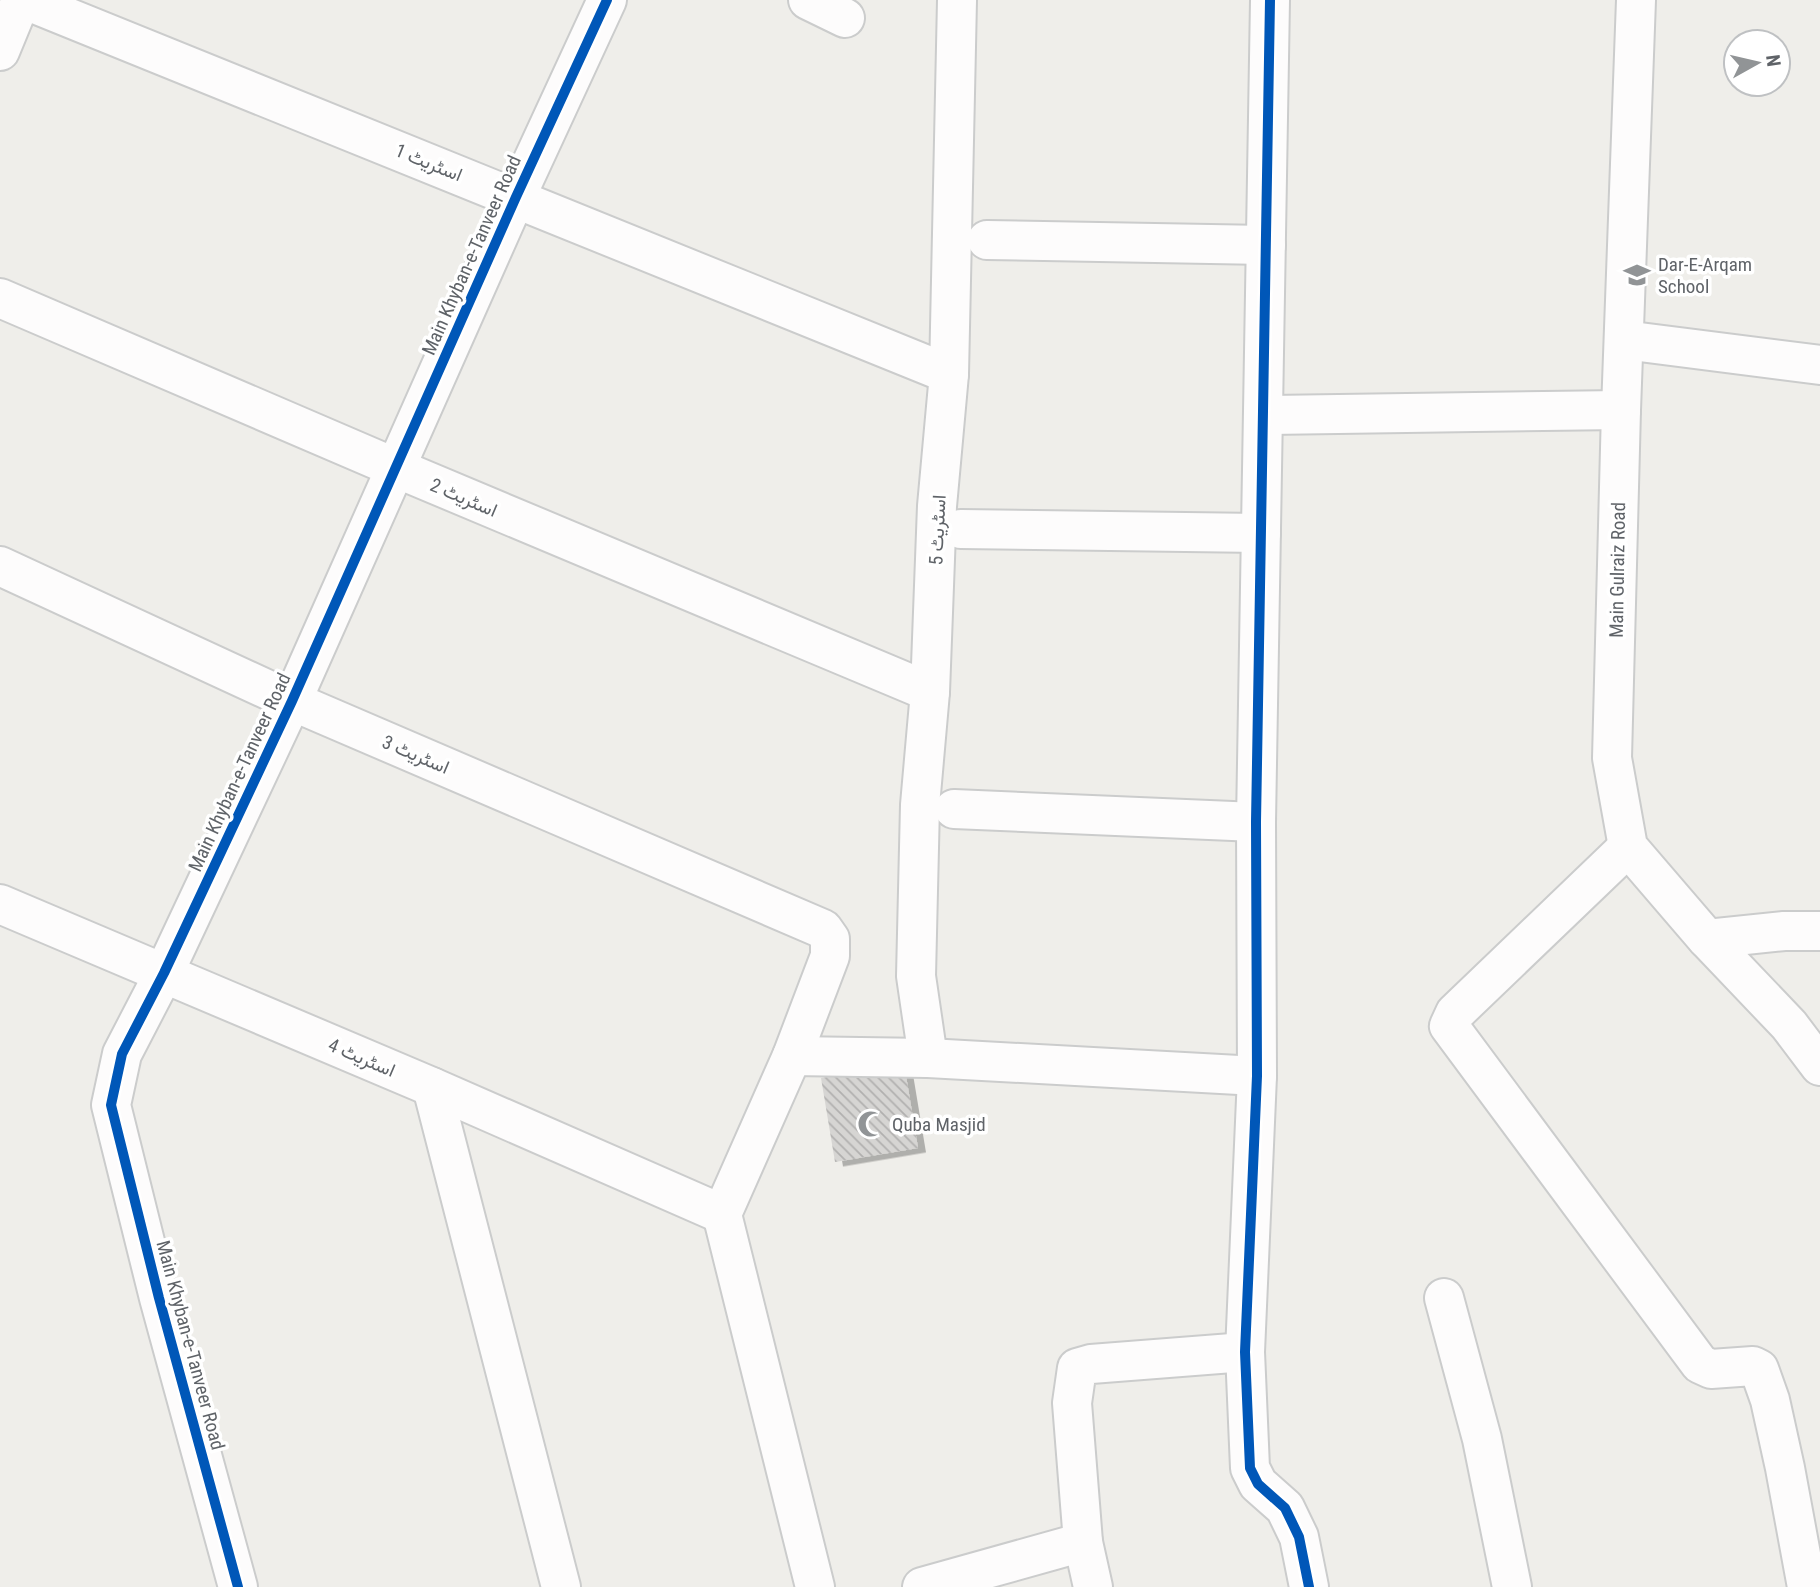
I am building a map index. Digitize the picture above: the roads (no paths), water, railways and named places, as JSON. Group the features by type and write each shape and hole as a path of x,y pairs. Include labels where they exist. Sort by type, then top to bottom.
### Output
{"street":[{"path":"0,51 23,0"},
{"name":"اسٹریٹ 1","path":"23,0 516,197 948,374"},
{"name":"Main Khyban-e-Tanveer Road","path":"237,1587 159,1298 111,1105 122,1054 292,701 516,197 607,0"},
{"path":"808,0 845,18"},
{"name":"اسٹریٹ 5","path":"928,1058 916,976 920,805 930,692 937,506 948,374 957,0"},
{"path":"1270,0 1256,822 1257,1076 1245,1352 1250,1468 1258,1484 1286,1508 1299,1537 1310,1587"},
{"name":"Main Gulraiz Road","path":"1628,847 1612,758 1636,0"},
{"path":"987,240 1266,244"},
{"name":"اسٹریٹ 2","path":"0,299 930,692"},
{"path":"1624,340 1820,365"},
{"path":"1263,415 1621,410"},
{"path":"961,529 1261,533"},
{"name":"اسٹریٹ 3","path":"0,566 292,701 823,929 830,939 830,956 792,1056"},
{"path":"954,809 1256,822"},
{"path":"1807,1587 1785,1468 1770,1400 1759,1369 1753,1366 1712,1369 1700,1364 1449,1026 1455,1013 1628,847 1707,940 1789,1025 1820,1066"},
{"name":"اسٹریٹ 4","path":"0,904 432,1087 722,1214"},
{"path":"1707,940 1784,931 1820,931"},
{"path":"815,1587 722,1214 792,1056 928,1058 1257,1076"},
{"path":"432,1087 561,1587"},
{"path":"1444,1298 1482,1439 1512,1587"},
{"path":"1093,1587 1083,1542 1072,1403 1077,1368 1091,1364 1245,1352"},
{"path":"922,1587 1083,1542"}],"place":[{"name":"Dar-E-Arqam School","path":"1637,275"},
{"name":"Quba Masjid","path":"871,1124"}]}
